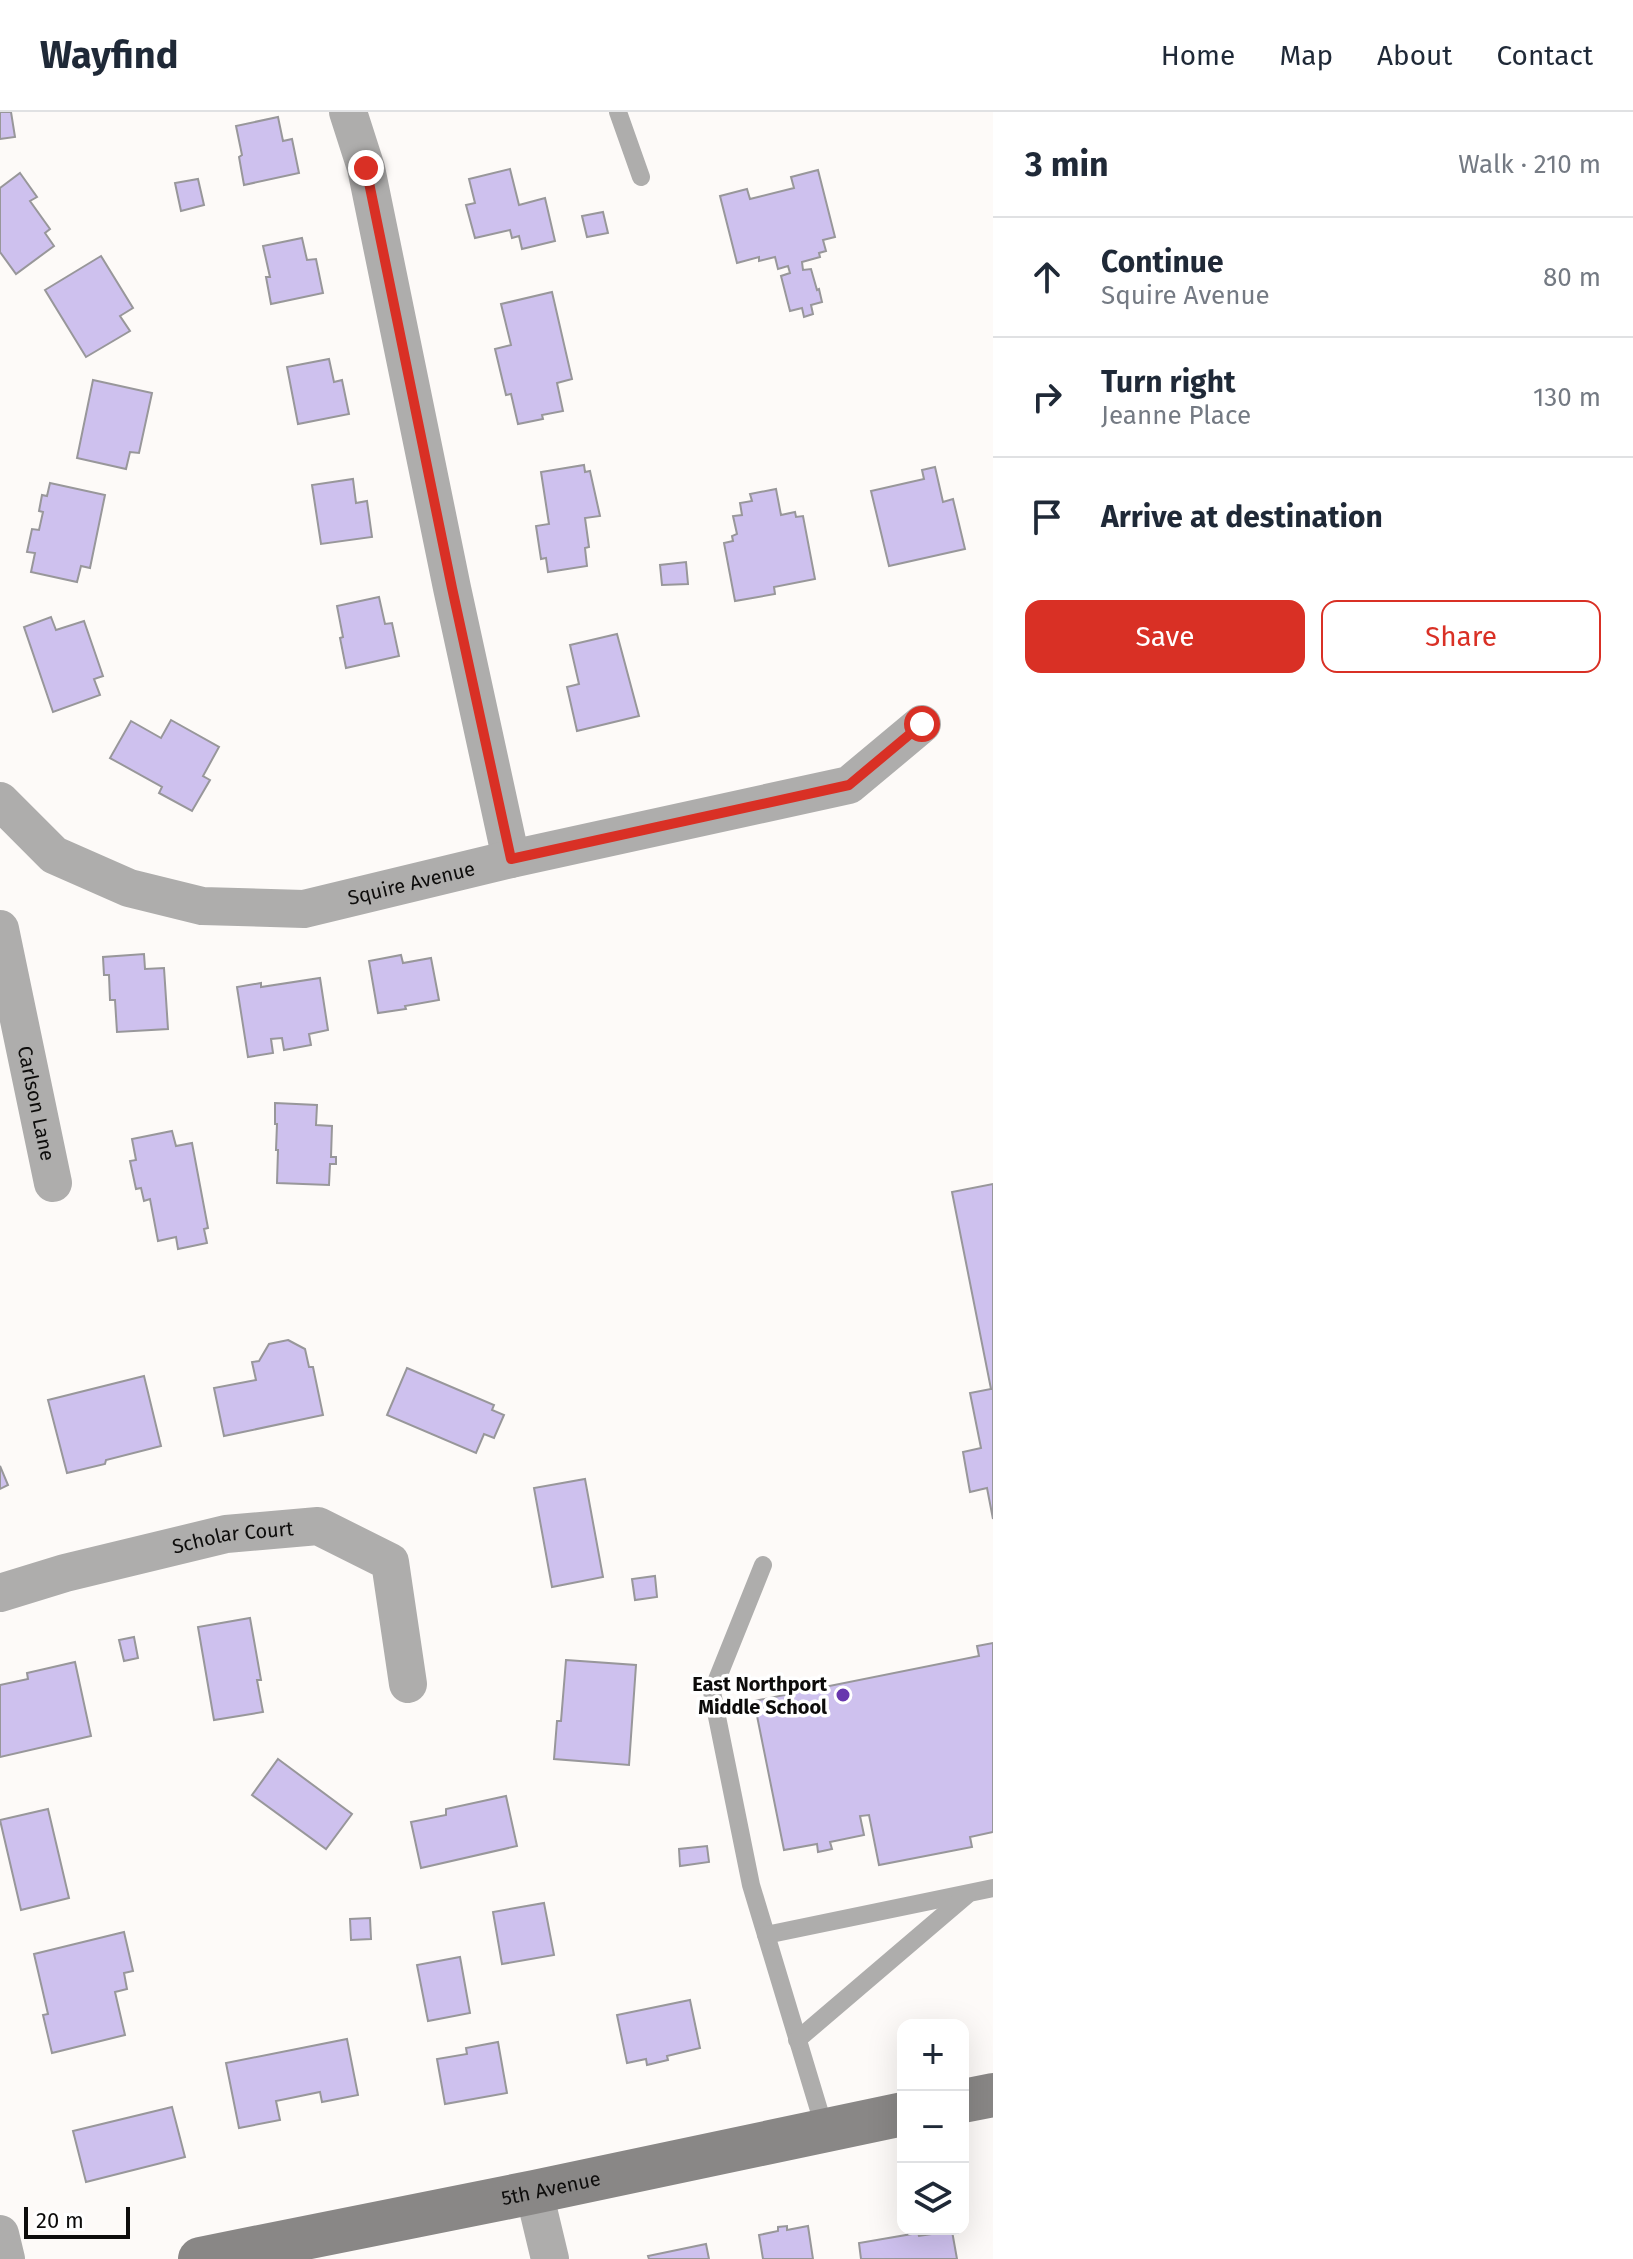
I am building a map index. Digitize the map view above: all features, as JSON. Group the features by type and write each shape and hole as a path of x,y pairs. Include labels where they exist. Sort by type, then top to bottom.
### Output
{"street":[{"path":"348,112 366,168 511,859"},
{"name":"Squire Avenue","path":"0,801 54,855 129,888 202,906 304,909 511,859 849,785 922,724"},
{"name":"Carlson Lane","path":"0,929 53,1183"},
{"name":"Scholar Court","path":"0,1593 65,1573 226,1534 318,1526 390,1562 408,1684"},
{"path":"969,2100 993,2095"},
{"name":"5th Avenue","path":"200,2259 897,2115"},
{"path":"534,2192 550,2259"},
{"path":"0,2234 6,2259"}],"lane":[{"path":"618,112 641,177"},
{"path":"763,1565 712,1692 751,1885 825,2130"},
{"path":"766,1935 993,1888"},
{"path":"797,2040 969,1893"}],"building":[{"path":"0,112 11,112 15,137 0,139"},
{"path":"278,117 283,141 292,139 299,173 244,185 236,126"},
{"path":"510,169 519,205 545,198 555,241 522,249 519,236 512,238 510,230 475,238 466,205 475,203 469,179"},
{"path":"818,170 835,237 823,240 826,251 819,253 820,257 802,262 803,270 811,269 822,302 811,305 813,314 804,317 802,308 790,311 781,276 790,273 788,266 778,269 775,257 759,261 759,257 737,263 720,196 747,189 750,199 794,188 791,177"},
{"path":"20,173 37,197 30,201 50,229 45,233 54,246 16,274 0,252 0,188"},
{"path":"198,179 204,205 181,211 175,183"},
{"path":"603,212 608,233 587,237 582,216"},
{"path":"302,238 307,260 316,259 323,293 271,304 266,277 270,277 263,246"},
{"path":"101,256 133,308 120,316 130,331 86,357 45,290"},
{"path":"552,292 572,379 557,383 563,411 518,424 511,394 506,395 495,349 511,345 501,304"},
{"path":"329,359 334,382 342,380 349,414 298,424 287,367"},
{"path":"93,380 152,393 139,453 130,452 126,469 77,458"},
{"path":"584,465 585,472 590,471 600,516 585,518 589,547 585,548 587,566 548,572 546,558 541,559 536,526 549,524 541,472"},
{"path":"935,467 943,502 953,499 965,549 889,566 871,491 924,479 922,470"},
{"path":"353,479 356,503 367,501 372,537 321,544 312,485"},
{"path":"50,483 105,495 90,568 81,566 77,582 31,572 35,553 27,552 32,529 39,530 43,512 39,511 42,495 47,496"},
{"path":"776,489 781,515 795,512 796,517 803,516 815,579 774,587 775,594 735,601 724,543 733,541 732,536 737,534 733,516 742,515 740,503 752,501 750,494"},
{"path":"686,562 688,584 662,585 660,565"},
{"path":"379,597 385,624 392,623 399,656 346,668 337,606"},
{"path":"51,617 56,630 84,621 103,676 94,679 100,695 53,712 24,627"},
{"path":"617,634 639,716 577,731 567,687 579,684 570,645"},
{"path":"171,720 219,747 203,776 210,780 192,811 159,793 162,787 110,758 131,721 161,738"},
{"path":"144,954 145,969 164,968 168,1029 117,1032 115,1000 110,1000 109,975 104,975 103,957"},
{"path":"401,955 403,963 431,958 439,1000 378,1013 369,961"},
{"path":"320,978 328,1030 309,1034 311,1045 284,1050 282,1038 271,1039 273,1053 248,1057 237,987 261,983 261,987"},
{"path":"275,1103 317,1105 316,1125 332,1126 331,1157 336,1157 336,1164 330,1164 329,1185 277,1183"},
{"path":"172,1131 176,1146 192,1143 208,1228 204,1229 207,1243 178,1249 176,1237 158,1241 150,1199 144,1201 141,1188 136,1189 130,1161 136,1160 132,1139"},
{"path":"993,1184 993,1519 987,1488 970,1492 963,1452 981,1448 970,1393 991,1389 952,1192"},
{"path":"288,1340 305,1349 309,1367 313,1367 323,1415 224,1436 214,1388 256,1380 252,1362 259,1361 269,1344"},
{"path":"407,1368 494,1405 492,1410 504,1415 494,1438 484,1434 476,1453 387,1415"},
{"path":"144,1376 161,1446 67,1473 48,1400"},
{"path":"0,1466 8,1485 0,1489"},
{"path":"585,1479 603,1577 552,1587 534,1488"},
{"path":"655,1576 657,1597 635,1600 632,1579"},
{"path":"250,1618 261,1680 257,1680 263,1712 214,1720 198,1627"},
{"path":"134,1637 138,1658 124,1661 119,1640"},
{"path":"993,1643 993,1832 970,1837 972,1847 879,1865 869,1815 860,1816 864,1835 830,1842 832,1849 818,1852 817,1844 784,1850 754,1701 979,1656 977,1646"},
{"path":"566,1660 636,1665 629,1765 554,1759"},
{"path":"75,1662 91,1736 0,1757 0,1685 28,1679 27,1673"},
{"path":"278,1759 352,1814 326,1849 252,1795"},
{"path":"506,1796 517,1846 421,1868 411,1822 446,1815 446,1809"},
{"path":"48,1809 69,1898 21,1910 0,1820"},
{"path":"707,1846 709,1862 680,1866 679,1849"},
{"path":"544,1903 554,1955 502,1964 493,1912"},
{"path":"370,1918 371,1939 351,1940 350,1919"},
{"path":"124,1932 133,1971 124,1973 127,1989 115,1992 125,2035 52,2053 43,2015 48,2014 34,1954"},
{"path":"460,1957 470,2013 428,2021 417,1965"},
{"path":"690,2000 700,2048 667,2056 668,2060 647,2065 646,2059 627,2063 617,2015"},
{"path":"347,2039 358,2095 322,2102 320,2092 276,2101 280,2120 239,2128 226,2063"},
{"path":"498,2042 507,2093 445,2104 437,2059 467,2054 466,2048"},
{"path":"172,2107 185,2157 86,2182 73,2131"},
{"path":"787,2226 787,2230 808,2226 813,2259 763,2259 759,2235"},
{"path":"906,2235 953,2235 957,2259 861,2259 859,2243"},
{"path":"706,2244 709,2259 649,2259 648,2256"}],"place":[{"name":"East Northport Middle School","path":"843,1695"}],"route":[{"path":"366,168 511,859 849,785 922,724"}]}
